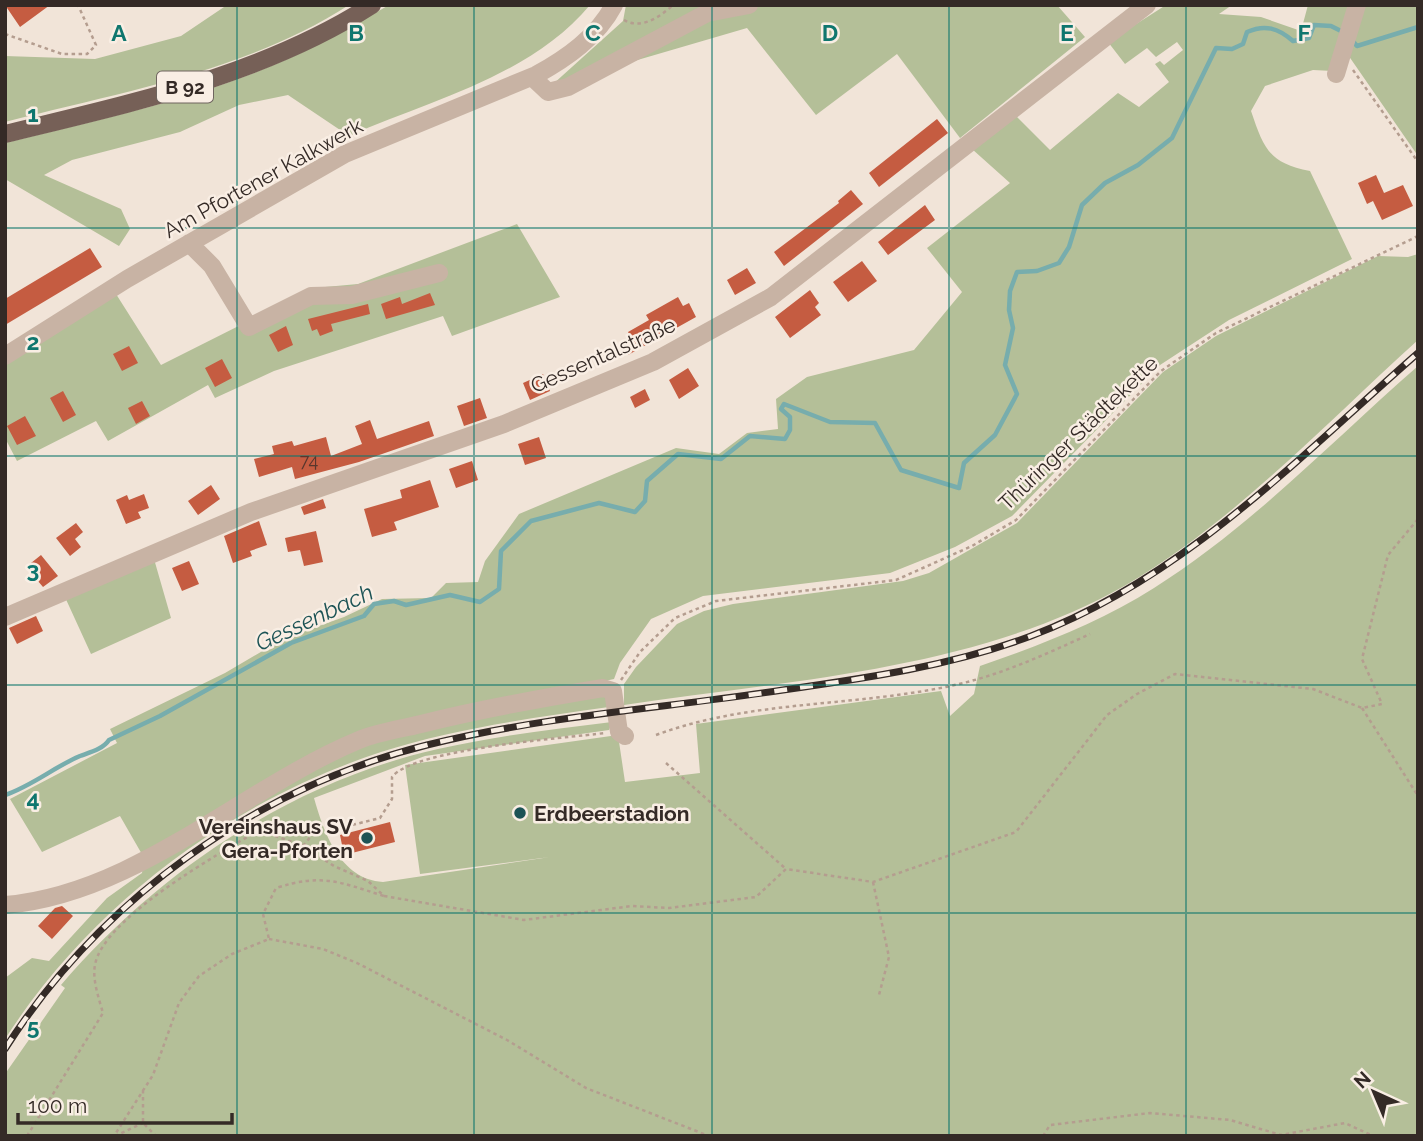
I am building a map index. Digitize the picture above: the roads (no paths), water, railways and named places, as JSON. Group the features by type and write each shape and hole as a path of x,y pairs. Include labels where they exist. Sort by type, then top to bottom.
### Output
{"main road":[{"name":"B 92","path":"5,134 219,77 272,57 372,5"}],"street":[{"path":"531,76 548,92 568,87 707,13 749,5"},
{"name":"Gessentalstraße","path":"5,617 251,512 504,424 653,362 771,296 1147,5"},
{"path":"1336,74 1357,5"},
{"name":"Am Pfortener Kalkwerk","path":"5,356 127,279 345,154 531,76 565,59 593,34 613,7"},
{"path":"189,243 212,266 249,327 311,296 352,295 439,273"},
{"path":"5,905 68,891 142,862 194,834 255,794 360,739 545,697 603,688 612,691 616,700 622,734"}],"waterway":[{"name":"Gessenbach","path":"5,795 70,760 100,748 109,740 160,716 291,643 364,616 374,604 394,601 406,605 450,595 480,602 499,589 501,551 531,521 599,503 635,512 645,501 647,481 678,454 721,459 750,436 785,439 790,430 790,417 781,409 784,404 830,422 875,423 901,470 959,488 964,463 995,435 1017,394 1005,365 1013,328 1009,310 1010,291 1017,272 1037,271 1059,263 1069,247 1082,205 1105,183 1138,165 1172,138 1216,48 1232,49 1243,44 1247,32 1260,28 1277,30 1293,41 1309,38 1314,25 1331,26 1345,33"},
{"name":"Gessenbach","path":"1351,39 1357,46 1418,27"}],"railway":[{"path":"5,1049 43,995 87,945 135,899 187,857 243,821 302,790 363,764 471,735 877,676 940,663 1031,636 1087,612 1189,549 1283,474 1418,353"}],"place":[{"name":"Erdbeerstadion","path":"520,813"},
{"name":"Vereinshaus SV Gera-Pforten","path":"367,838"}]}
